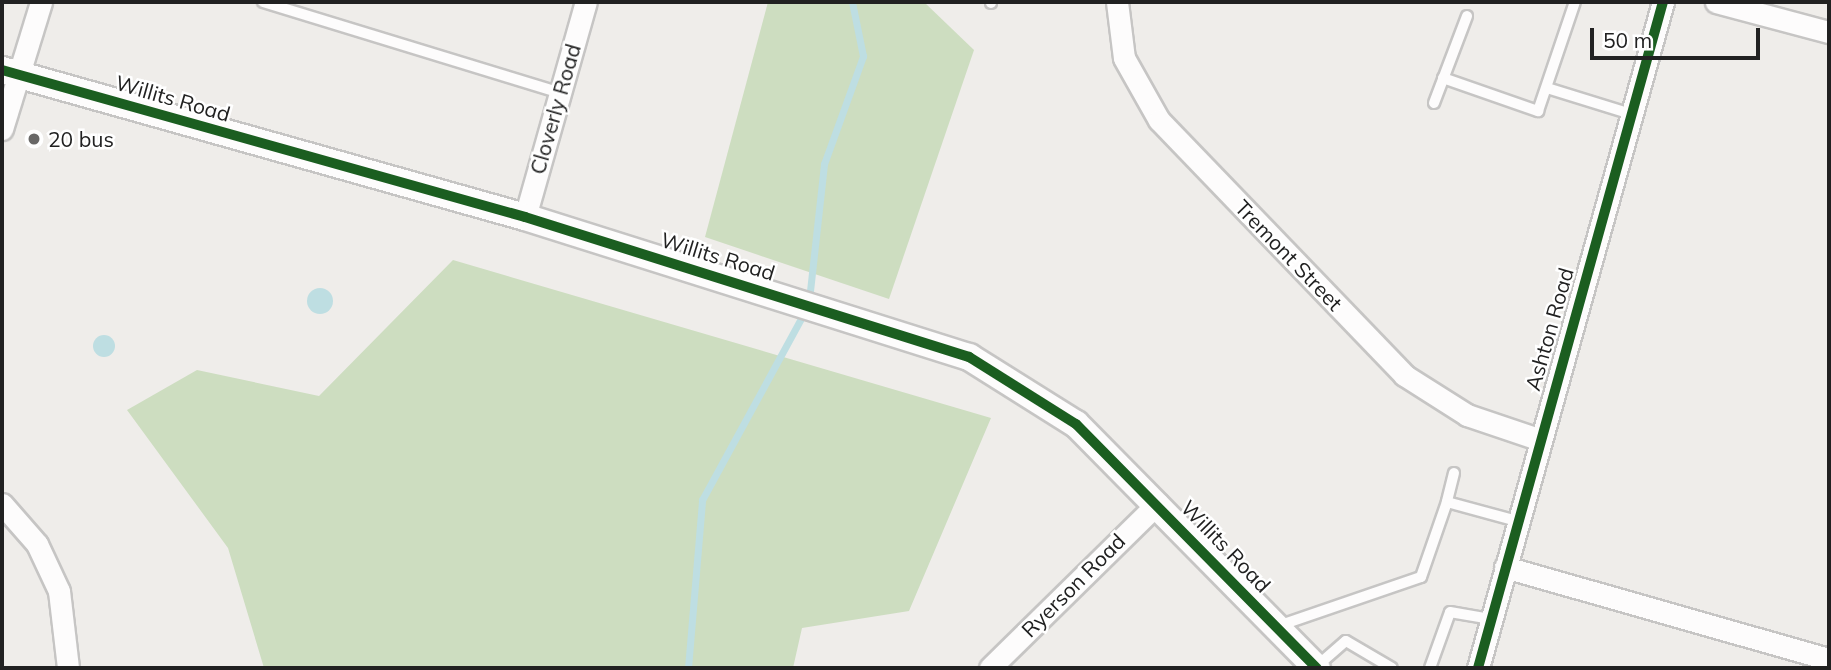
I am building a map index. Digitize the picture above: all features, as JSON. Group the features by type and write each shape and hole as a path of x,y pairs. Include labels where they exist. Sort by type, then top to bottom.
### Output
{"street":[{"path":"2,129 11,73 41,2"},
{"name":"Cloverly Road","path":"525,217 586,2"},
{"name":"Tremont Street","path":"1116,2 1124,58 1159,120 1375,345 1434,398 1538,439"},
{"name":"Ashton Road","path":"1478,668 1538,439 1663,2"},
{"path":"1716,2 1829,32"},
{"name":"Willits Road","path":"11,73 525,217 959,352 1023,386 1076,424 1158,503 1317,668"},
{"name":"Ryerson Road","path":"990,668 1158,503"},
{"path":"2,504 37,544 59,592 68,668"},
{"path":"1505,567 1829,659"}],"lane":[{"path":"263,2 560,93"},
{"path":"1443,78 1533,112 1548,88 1575,2"},
{"path":"1434,103 1467,16"},
{"path":"1548,88 1631,114"},
{"path":"1277,626 1421,577 1454,473"},
{"path":"1447,502 1517,521"},
{"path":"1430,668 1450,612 1491,619"},
{"path":"1317,668 1346,641 1392,668"}],"green space":[{"path":"768,2 924,2 974,50 889,299 705,237"},
{"path":"453,260 991,418 909,611 802,628 793,668 264,668 228,548 127,410 197,370 319,396"}],"water":[{"path":"320,288 329,292 333,301 329,310 320,314 311,310 307,301 311,292"},
{"path":"104,335 112,338 115,346 112,354 104,357 96,354 93,346 96,338"}],"waterway":[{"path":"809,300 824,164 863,56 852,2"},
{"path":"688,668 702,500 805,311"}],"cycle path":[{"path":"1478,668 1663,2"},
{"path":"2,70 525,217 969,357 1076,424 1317,668"}],"place":[{"name":"20 bus","path":"34,139"}]}
